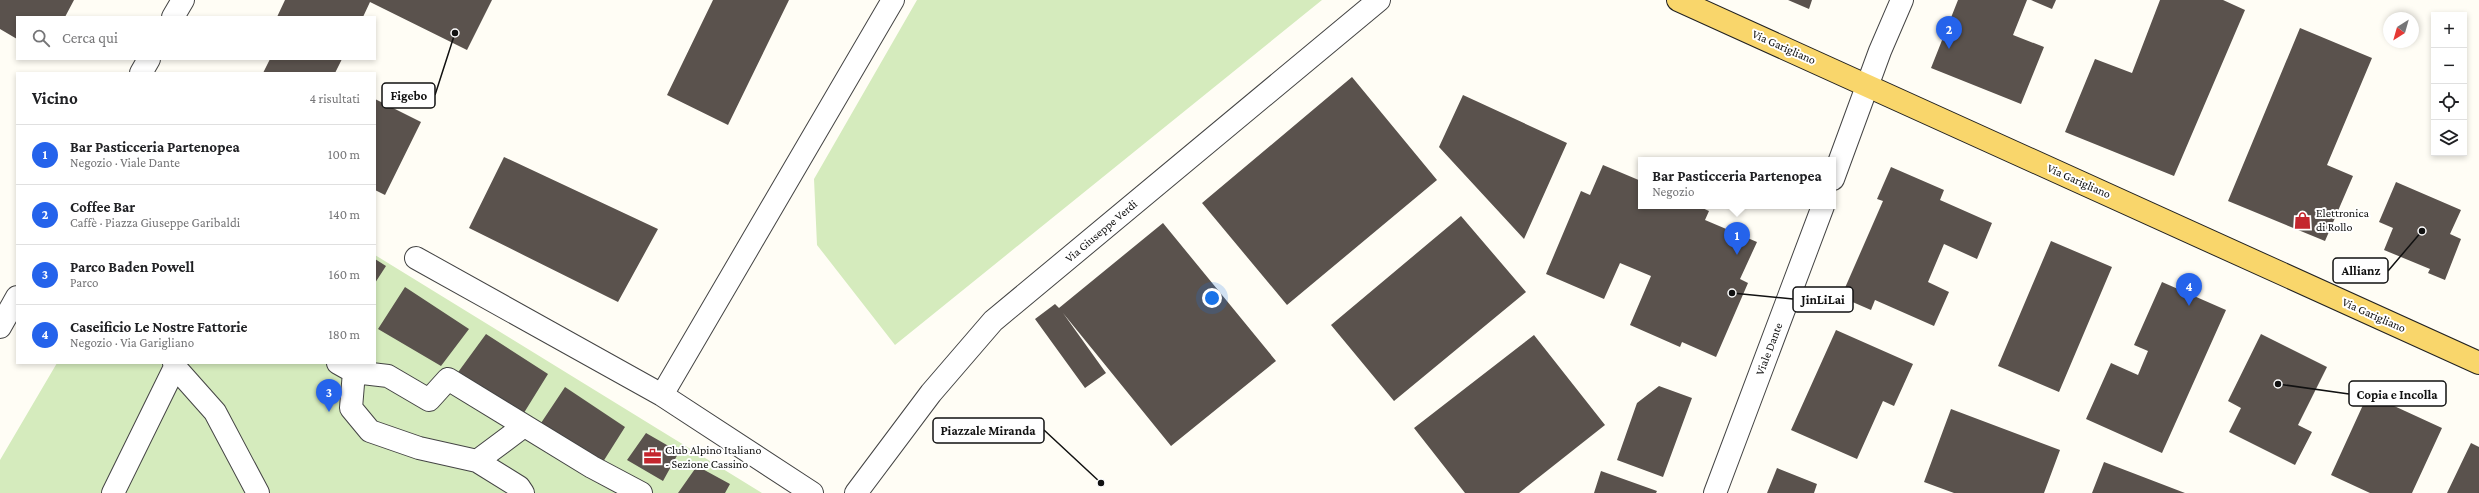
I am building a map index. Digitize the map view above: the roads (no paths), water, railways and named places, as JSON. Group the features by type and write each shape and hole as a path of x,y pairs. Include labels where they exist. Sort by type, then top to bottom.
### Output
{"main road":[{"name":"Via Garigliano","path":"1678,0 2479,363"}],"street":[{"path":"174,16 183,0"},
{"path":"662,395 892,0"},
{"name":"Via Giuseppe Verdi","path":"856,493 931,393 992,321 1380,0"},
{"path":"1836,171 1880,51 1902,0"},
{"path":"142,72 148,60"},
{"name":"Viale Dante","path":"1715,493 1822,209"},
{"path":"416,258 662,395 812,493"},
{"path":"0,327 16,299"},
{"path":"113,493 175,365 215,412 258,493"},
{"path":"523,493 519,487 477,461 419,448 370,431 351,408 346,368 388,376 428,400 448,379 592,467 641,493"},
{"path":"477,461 524,426"}],"place":[{"name":"Figebo","path":"455,33"},
{"name":"Coffee Bar","path":"1949,49"},
{"name":"Elettronica di Rollo","path":"2303,220"},
{"name":"Allianz","path":"2422,231"},
{"name":"Bar Pasticceria Partenopea","path":"1737,255"},
{"name":"JinLiLai","path":"1732,293"},
{"name":"Caseificio Le Nostre Fattorie","path":"2189,306"},
{"name":"Copia e Incolla","path":"2278,384"},
{"name":"Parco Baden Powell","path":"329,412"},
{"name":"Club Alpino Italiano - Sezione Cassino","path":"652,457"},
{"name":"Piazzale Miranda","path":"1101,483"}]}
